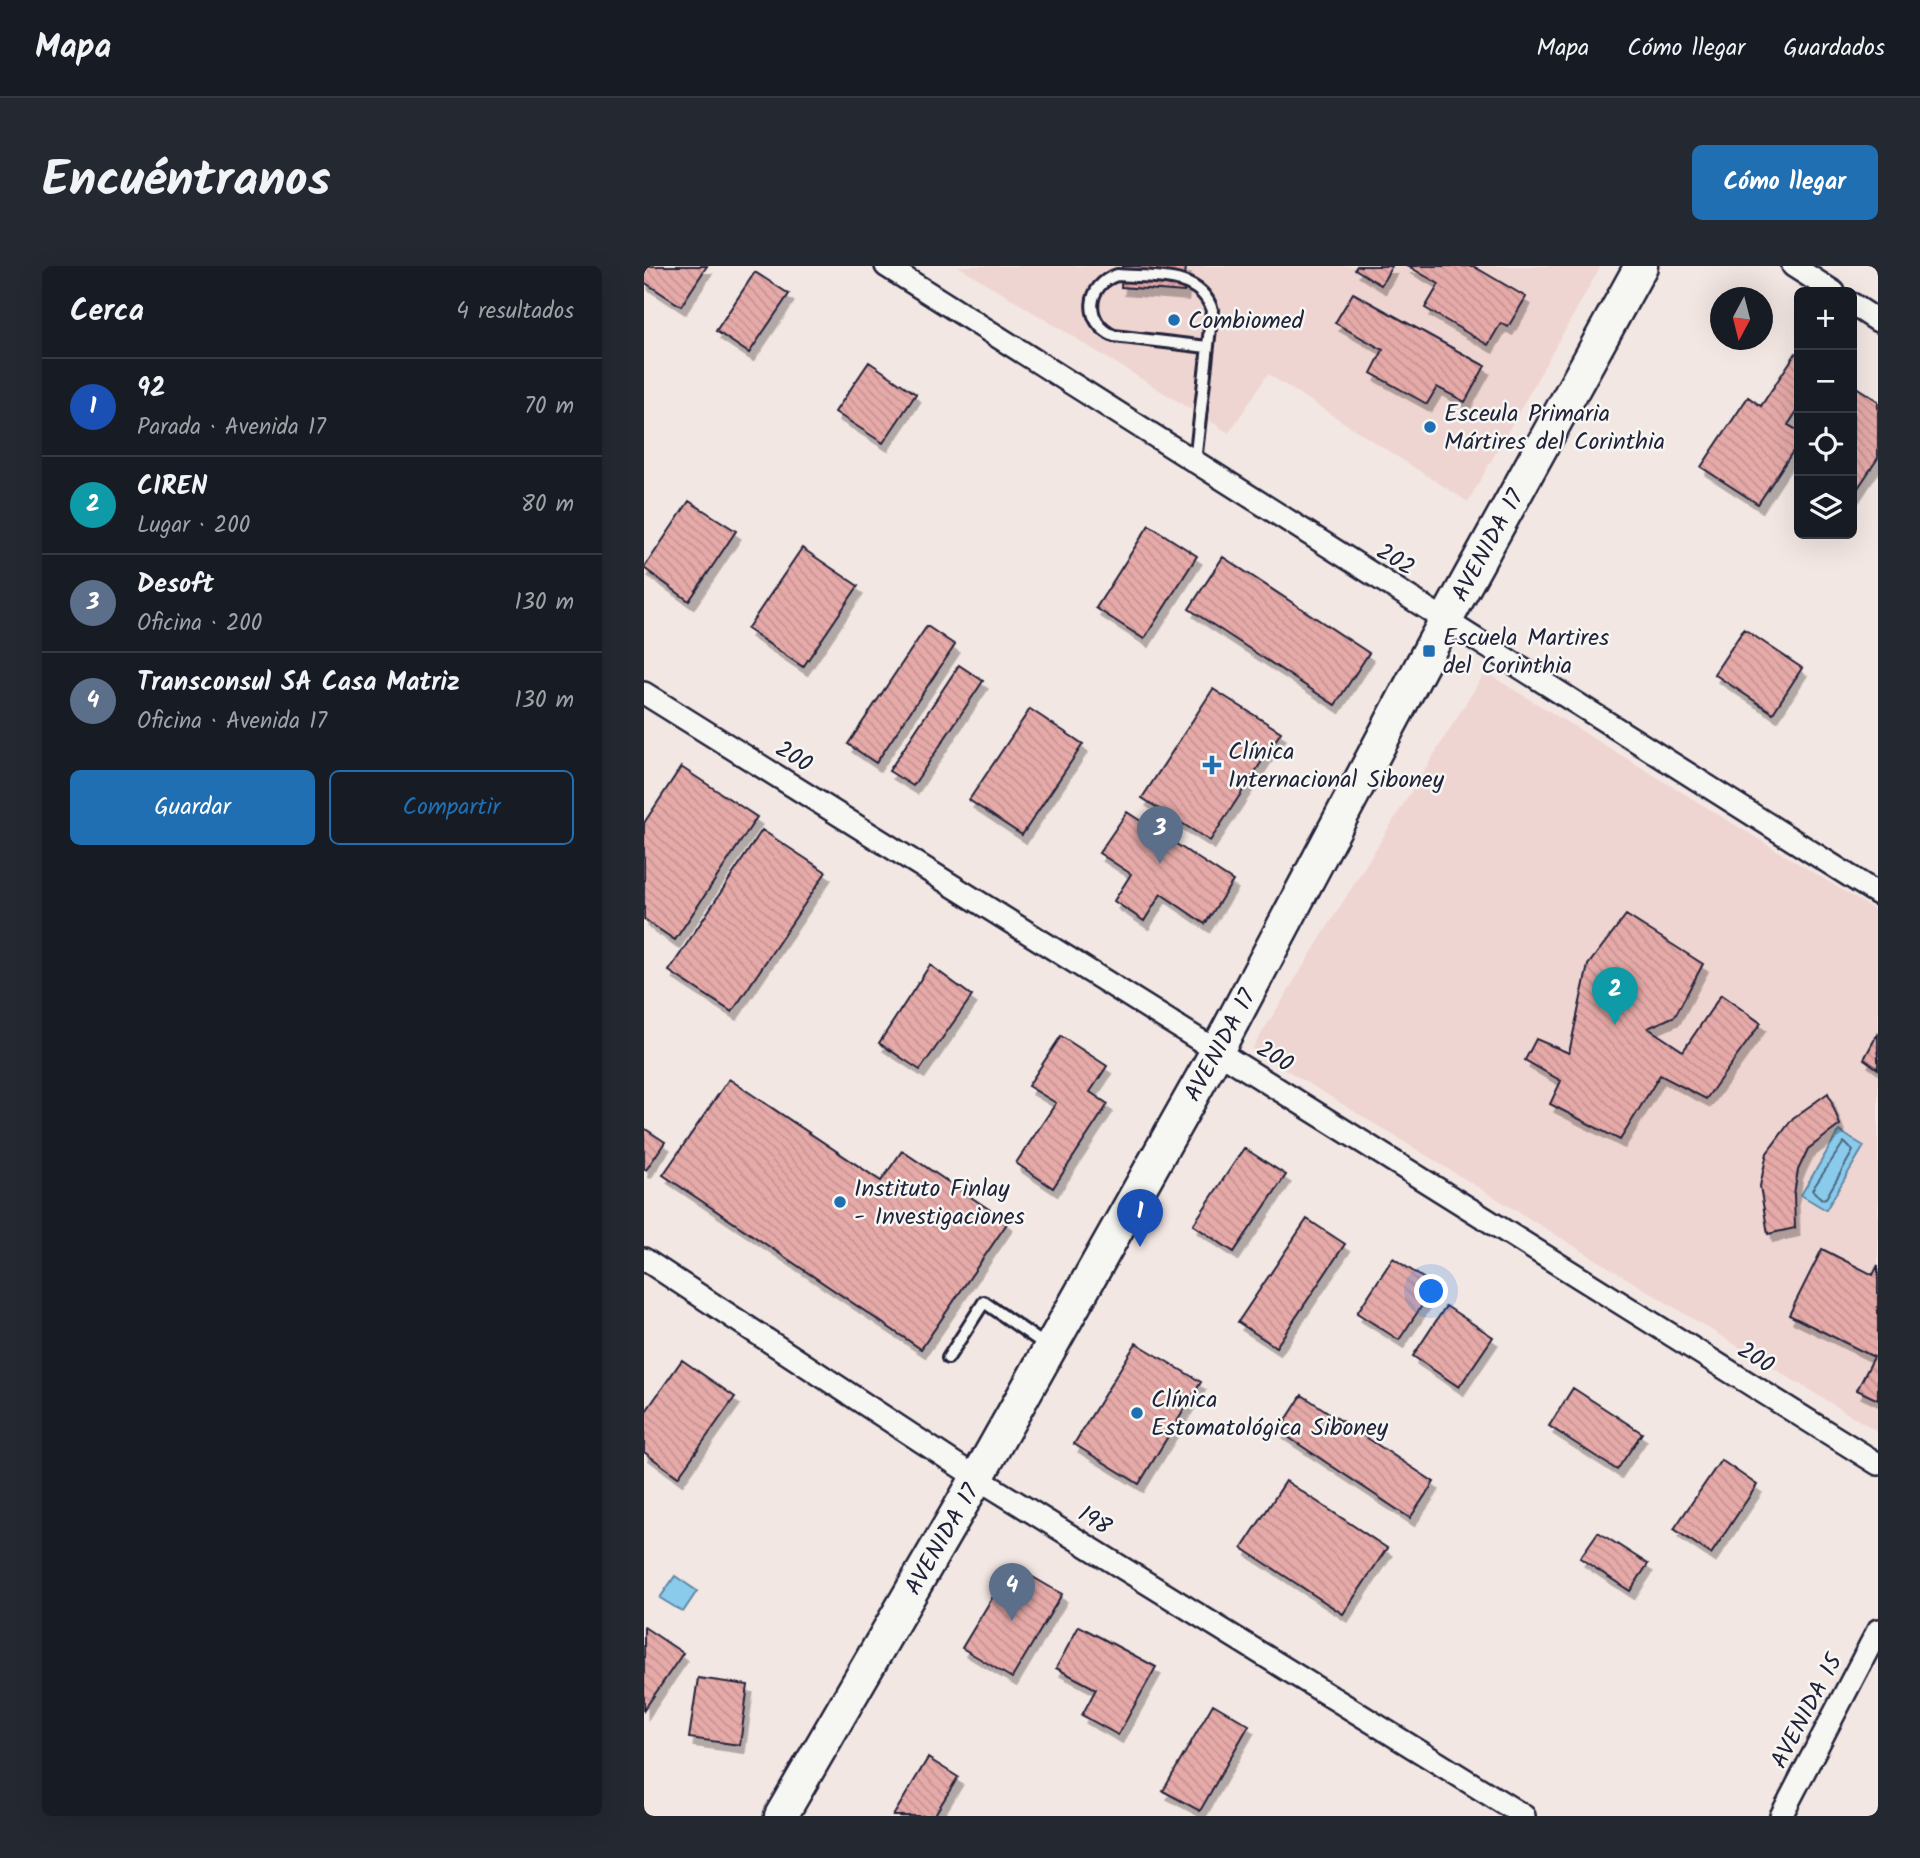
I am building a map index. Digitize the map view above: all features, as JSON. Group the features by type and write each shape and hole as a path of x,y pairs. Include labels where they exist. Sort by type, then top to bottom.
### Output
{"street":[{"name":"202","path":"886,266 1878,894"},
{"name":"AVENIDA 17","path":"782,1816 978,1478 1217,1051 1446,622 1641,266"},
{"path":"1793,266 1826,287"},
{"path":"1857,307 1878,321"},
{"name":"200","path":"644,693 1878,1464"},
{"name":"198","path":"644,1259 978,1478 1524,1816"},
{"name":"AVENIDA 15","path":"1781,1816 1878,1630"}],"lane":[{"path":"1195,462 1212,310 1203,291 1195,285 1117,275 1107,278 1093,294 1092,315 1104,332 1114,336 1207,347"},
{"path":"948,1358 984,1302 1051,1348"}],"shaded area":[{"path":"958,266 1601,266 1468,502 1268,374 1229,433"},
{"path":"1485,672 1878,912 1878,1432 1252,1049"}],"water":[{"path":"1839,1131 1864,1146 1826,1210 1801,1195"},
{"path":"675,1576 697,1591 683,1612 660,1598"}],"building":[{"path":"644,266 707,266 681,306 644,282"},
{"path":"1123,266 1186,266 1184,292 1121,287"},
{"path":"1357,266 1392,266 1381,285 1355,269"},
{"path":"1408,266 1473,266 1526,297 1508,327 1501,323 1488,345 1425,308 1439,284"},
{"path":"755,272 789,294 749,353 716,331"},
{"path":"1353,293 1485,366 1465,402 1437,387 1427,404 1371,373 1383,350 1335,323"},
{"path":"1794,356 1794,416 1788,425 1794,428 1794,450 1758,504 1701,467 1748,397 1761,406"},
{"path":"869,362 916,394 883,443 835,412"},
{"path":"1857,388 1878,401 1878,458 1857,490"},
{"path":"689,501 736,531 689,601 644,568"},
{"path":"1149,525 1197,556 1144,639 1096,608"},
{"path":"802,548 858,586 803,667 747,629"},
{"path":"1223,557 1369,653 1335,705 1189,609"},
{"path":"927,626 955,645 876,763 848,744"},
{"path":"1744,629 1802,668 1773,713 1714,674"},
{"path":"959,665 983,681 913,786 889,771"},
{"name":"Clínica Internacional Siboney","path":"1213,689 1281,732 1210,841 1142,798"},
{"path":"1030,709 1083,744 1022,835 969,800"},
{"path":"681,767 757,817 675,940 644,919 644,823"},
{"path":"1127,812 1233,881 1205,924 1161,894 1144,921 1114,901 1131,874 1099,853"},
{"path":"762,830 826,872 732,1012 669,971"},
{"path":"1626,915 1703,964 1675,1016 1648,1028 1683,1051 1721,995 1761,1023 1706,1099 1660,1075 1620,1140 1550,1104 1561,1081 1525,1060 1536,1039 1569,1053 1588,965"},
{"path":"930,965 972,996 920,1070 879,1043"},
{"path":"1878,1033 1878,1069 1864,1059"},
{"path":"1061,1036 1107,1066 1090,1092 1108,1104 1053,1188 1016,1163 1056,1103 1028,1086"},
{"name":"Instituto Finlay - Investigaciones","path":"729,1079 881,1181 902,1151 1008,1222 921,1349 663,1175"},
{"path":"1828,1093 1840,1125 1808,1149 1798,1170 1794,1194 1795,1228 1768,1234 1760,1186 1767,1153 1793,1118"},
{"path":"644,1128 665,1142 646,1170 644,1169"},
{"path":"1244,1148 1286,1175 1234,1252 1193,1225"},
{"path":"1307,1219 1345,1244 1276,1347 1238,1322"},
{"path":"1822,1249 1873,1275 1878,1265 1878,1400 1857,1390 1874,1357 1789,1315"},
{"path":"1393,1258 1435,1286 1399,1340 1357,1313"},
{"path":"1446,1306 1493,1337 1459,1387 1413,1356"},
{"name":"Clínica Estomatológica Siboney","path":"1136,1343 1201,1382 1139,1484 1074,1444"},
{"path":"682,1360 735,1397 678,1477 644,1452 644,1414"},
{"path":"1573,1388 1642,1433 1617,1470 1549,1426"},
{"path":"1302,1395 1434,1482 1410,1518 1279,1431"},
{"path":"1721,1460 1757,1485 1711,1554 1674,1529"},
{"path":"1286,1481 1387,1548 1343,1614 1242,1548"},
{"path":"1598,1532 1648,1564 1630,1591 1580,1558"},
{"path":"1012,1565 1062,1594 1012,1678 962,1648"},
{"path":"1079,1626 1156,1667 1118,1735 1082,1715 1096,1689 1056,1668"},
{"path":"644,1627 683,1653 644,1710"},
{"path":"698,1678 748,1685 740,1745 689,1738"},
{"path":"1213,1704 1249,1725 1200,1811 1163,1791"},
{"path":"928,1758 958,1777 934,1816 893,1816"}],"place":[{"name":"Combiomed","path":"1174,320"},
{"name":"Esceula Primaria Mártires del Corinthia","path":"1430,427"},
{"name":"Escuela Martires del Corinthia","path":"1429,651"},
{"name":"Clínica Internacional Siboney","path":"1212,765"},
{"name":"Desoft","path":"1160,864"},
{"name":"CIREN","path":"1615,1025"},
{"name":"Instituto Finlay - Investigaciones","path":"840,1202"},
{"name":"92","path":"1140,1247"},
{"name":"Clínica Estomatológica Siboney","path":"1137,1413"},
{"name":"Transconsul SA Casa Matriz","path":"1012,1621"}]}
